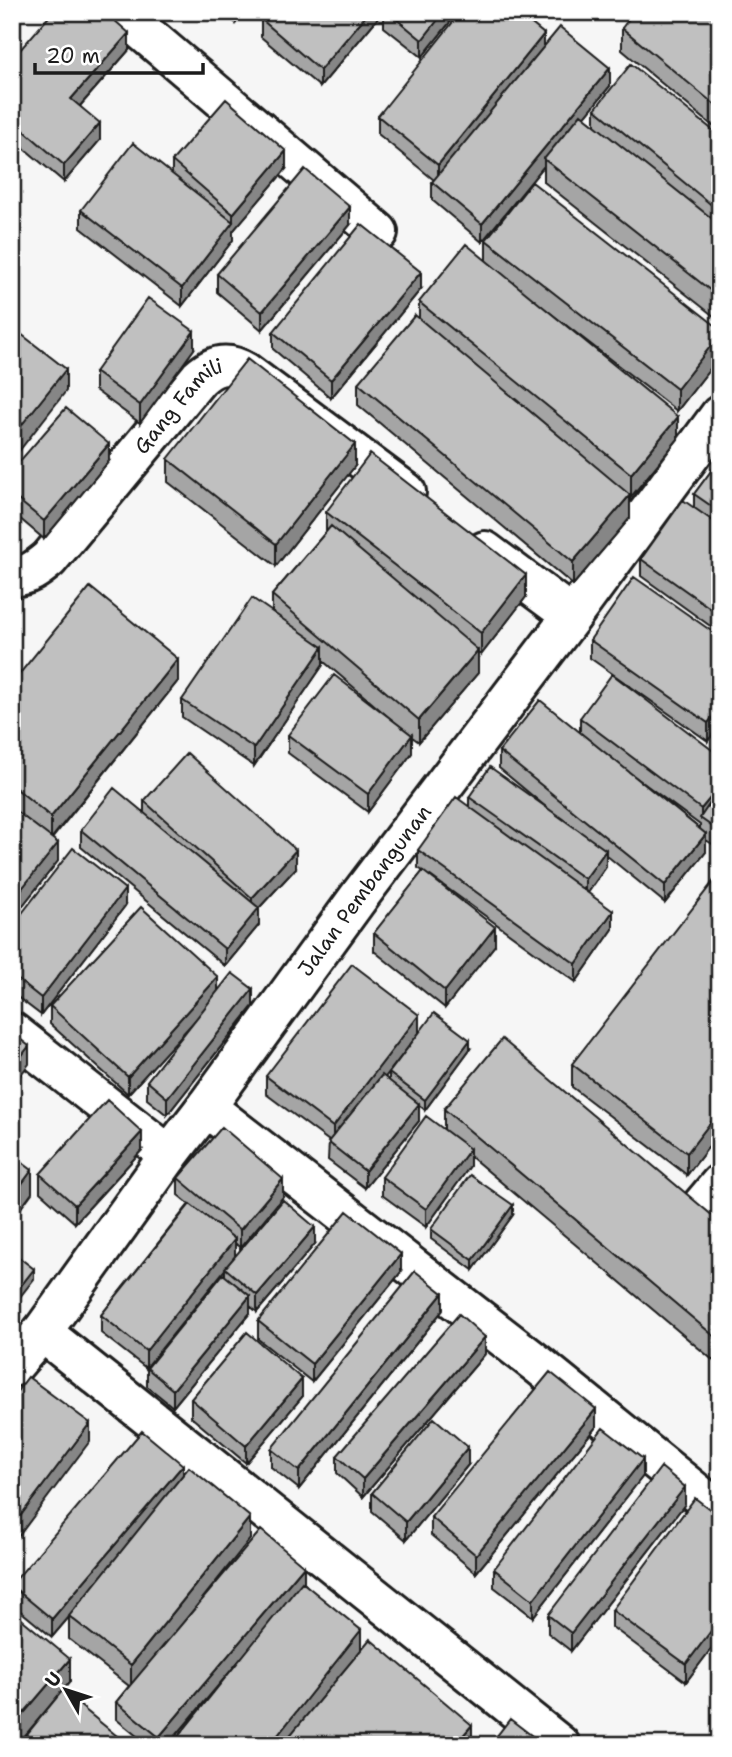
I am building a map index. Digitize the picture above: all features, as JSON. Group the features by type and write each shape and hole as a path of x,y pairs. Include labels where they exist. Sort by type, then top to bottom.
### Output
{"street":[{"path":"120,12 378,232"},
{"name":"Gang Famili","path":"12,577 34,572 49,559 199,378 219,364 237,367 245,372 430,510"},
{"name":"Jalan Pembangunan","path":"12,1367 42,1332 361,894 720,416"},
{"path":"463,534 572,616"},
{"path":"12,1032 169,1155"},
{"path":"206,1107 540,1366 720,1512"},
{"path":"694,1216 720,1184"},
{"path":"42,1332 559,1745"}],"building":[{"path":"53,12 105,12 129,33 71,99 100,123 64,165 12,120 12,59"},
{"path":"266,12 369,12 320,70 261,19"},
{"path":"388,12 444,12 422,40"},
{"path":"461,12 517,12 544,34 438,165 378,116"},
{"path":"634,12 720,12 720,109 622,28"},
{"path":"560,27 610,68 482,224 432,182"},
{"path":"631,64 720,136 720,212 595,109"},
{"path":"226,99 286,151 233,214 172,161"},
{"path":"581,114 720,225 720,298 544,159"},
{"path":"133,143 233,222 182,288 81,210"},
{"path":"305,169 350,207 262,312 217,274"},
{"path":"532,182 720,329 720,334 677,389 486,240"},
{"path":"361,224 421,272 331,380 273,332"},
{"path":"466,244 678,417 631,474 419,302"},
{"path":"148,298 194,331 140,405 95,372"},
{"path":"415,315 630,495 573,562 358,383"},
{"path":"12,327 66,369 12,437"},
{"path":"247,359 355,444 276,544 168,459"},
{"path":"66,408 109,444 44,521 12,495 12,470"},
{"path":"370,454 526,575 481,633 326,512"},
{"path":"720,459 720,512 694,494"},
{"path":"683,500 720,526 720,615 641,559"},
{"path":"331,526 478,650 419,720 272,595"},
{"path":"634,577 720,637 720,707 708,723 590,640"},
{"path":"90,587 178,659 51,817 12,785 12,683"},
{"path":"252,598 323,647 254,748 182,700"},
{"path":"612,674 720,756 720,786 701,809 580,718"},
{"path":"334,675 412,735 368,794 288,735"},
{"path":"540,700 706,834 665,885 499,751"},
{"path":"187,753 296,850 252,898 144,801"},
{"path":"490,767 606,850 585,879 469,797"},
{"path":"114,788 259,908 225,949 81,830"},
{"path":"720,788 720,832 700,818"},
{"path":"456,797 613,911 576,964 418,850"},
{"path":"12,808 58,843 12,901"},
{"path":"73,848 125,889 41,998 12,975 12,926"},
{"path":"423,871 495,927 445,991 374,933"},
{"path":"716,878 720,881 720,1110 687,1153 572,1064"},
{"path":"141,907 218,977 128,1077 50,1006"},
{"path":"352,964 419,1015 333,1127 266,1076"},
{"path":"232,973 253,989 167,1098 147,1081"},
{"path":"434,1013 470,1040 425,1100 389,1073"},
{"path":"12,1033 29,1046 12,1068"},
{"path":"502,1039 720,1222 720,1341 444,1109"},
{"path":"382,1075 419,1104 365,1171 328,1142"},
{"path":"107,1100 142,1132 75,1205 40,1174"},
{"path":"426,1116 470,1149 426,1209 382,1177"},
{"path":"222,1127 283,1179 240,1230 178,1178"},
{"path":"12,1155 32,1170 12,1197"},
{"path":"470,1175 513,1205 473,1260 431,1229"},
{"path":"283,1200 315,1227 257,1295 225,1268"},
{"path":"190,1204 235,1239 146,1351 101,1315"},
{"path":"347,1211 401,1254 312,1364 258,1321"},
{"path":"12,1252 34,1269 12,1297"},
{"path":"415,1271 443,1293 299,1471 271,1449"},
{"path":"223,1274 250,1296 173,1390 147,1368"},
{"path":"459,1314 485,1337 363,1479 337,1456"},
{"path":"247,1332 302,1379 246,1446 191,1399"},
{"path":"550,1372 596,1409 476,1555 431,1517"},
{"path":"28,1377 90,1423 12,1527 12,1398"},
{"path":"434,1418 468,1447 406,1522 372,1493"},
{"path":"603,1428 643,1459 533,1600 494,1569"},
{"path":"142,1431 183,1465 52,1619 12,1584"},
{"path":"189,1467 250,1517 131,1665 69,1616"},
{"path":"661,1467 685,1487 571,1633 548,1615"},
{"path":"695,1498 720,1517 720,1619 686,1664 612,1610"},
{"path":"261,1530 304,1566 159,1737 116,1702"},
{"path":"302,1582 361,1630 270,1745 188,1745 178,1737"},
{"path":"12,1611 70,1659 12,1727"},
{"path":"370,1639 472,1725 455,1745 282,1745"},
{"path":"62,1691 128,1745 18,1745"},
{"path":"510,1719 544,1745 490,1745"},
{"path":"147,1738 155,1745 142,1745"}]}
